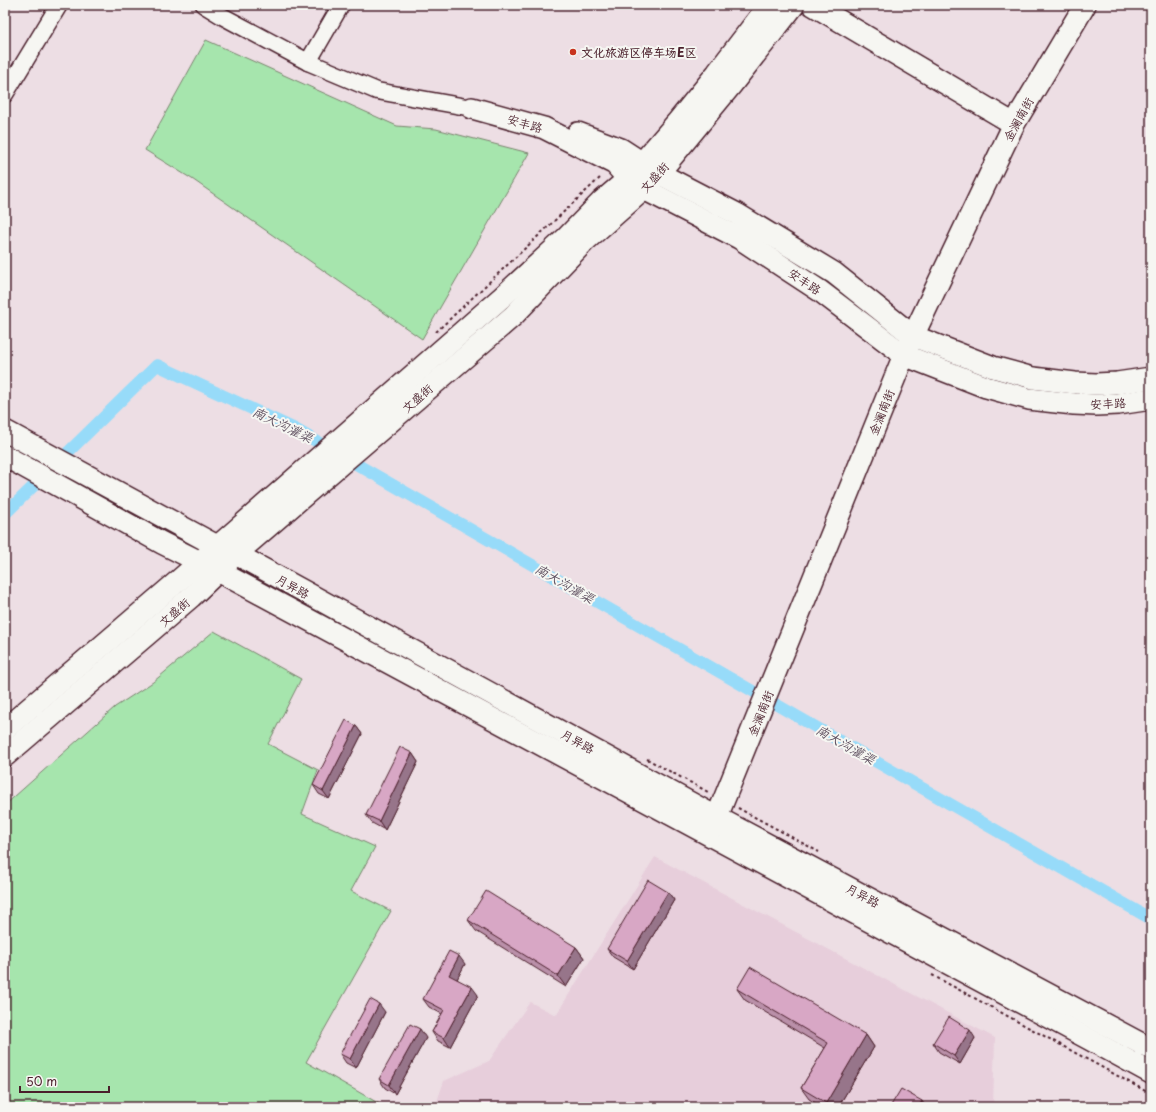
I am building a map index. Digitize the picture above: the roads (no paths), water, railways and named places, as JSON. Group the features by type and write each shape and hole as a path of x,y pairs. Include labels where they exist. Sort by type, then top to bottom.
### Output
{"main road":[{"name":"文盛街","path":"650,168 717,73 769,5"},
{"name":"文盛街","path":"5,729 199,562 227,550 296,490 382,403 501,298 629,177 650,168 732,84 794,5"},
{"path":"813,5 1014,124"},
{"name":"金澜南街","path":"714,826 904,355 1014,124 1085,5"},
{"name":"安丰路","path":"472,108 581,134 621,149 650,168 737,214 834,273 913,336 993,367 1033,378 1096,384 1117,383 1151,378"},
{"name":"安丰路","path":"472,108 544,128 739,238 820,291 904,355 986,387 1029,399 1096,405 1118,404 1151,399"},
{"name":"文盛街","path":"296,490 400,414 513,316 585,241 629,177"},
{"name":"月异路","path":"9,433 227,550 1151,1073"},
{"name":"月异路","path":"5,456 199,562 714,826"},
{"name":"文盛街","path":"5,756 191,597 218,571 227,550"},
{"name":"月异路","path":"1090,1038 1151,1049"}],"street":[{"path":"5,94 59,5"},
{"name":"安丰路","path":"204,5 308,62 377,91 472,108"},
{"path":"308,62 341,5"}],"waterway":[{"name":"南大沟灌渠","path":"5,514 157,365 295,429 1151,919"}],"place":[{"name":"文化旅游区停车场E区","path":"573,52"}]}
